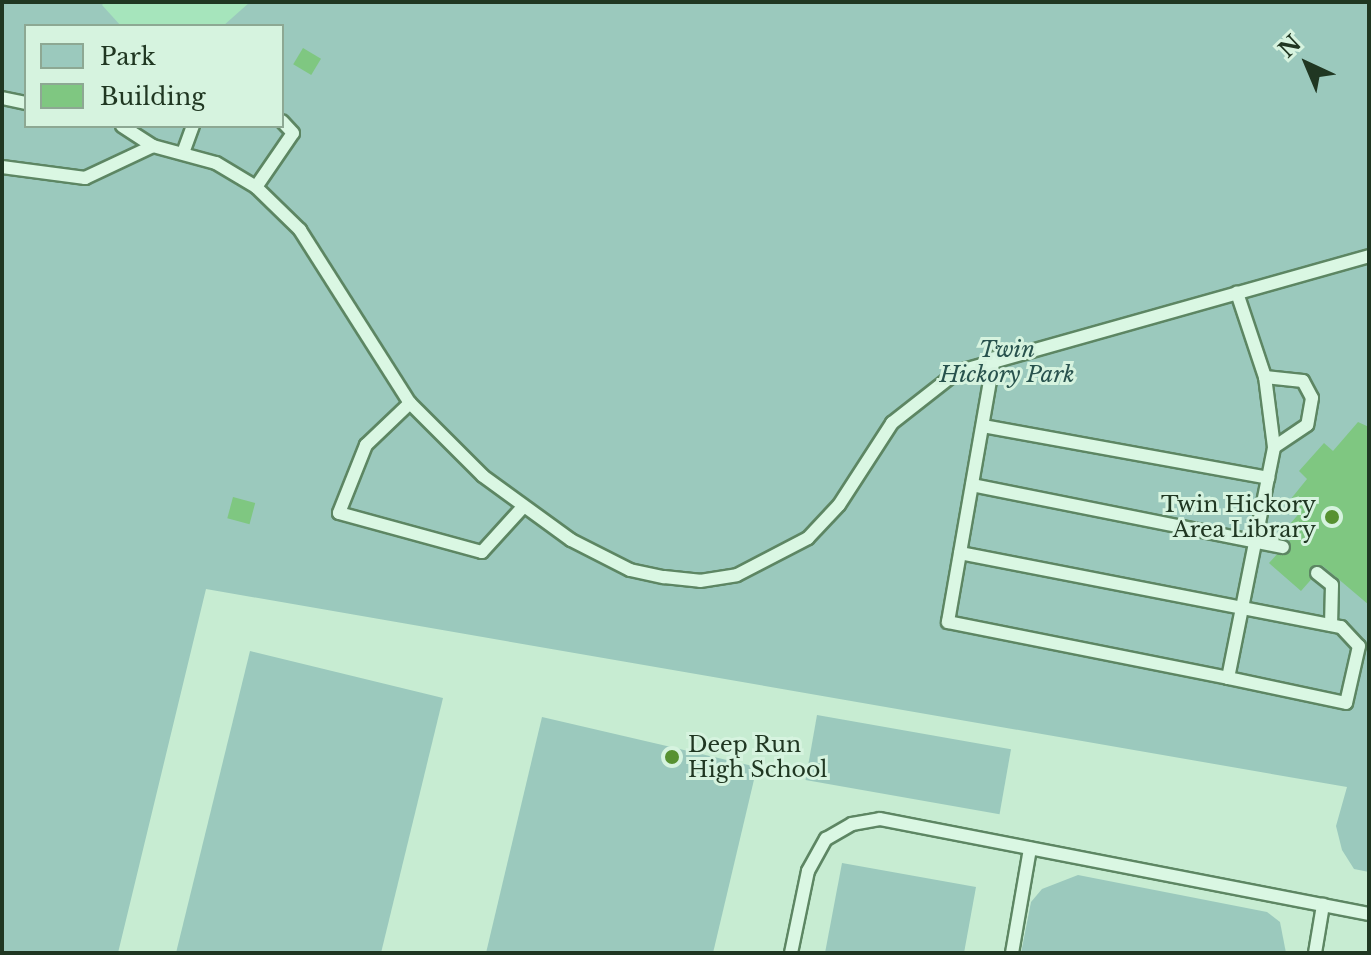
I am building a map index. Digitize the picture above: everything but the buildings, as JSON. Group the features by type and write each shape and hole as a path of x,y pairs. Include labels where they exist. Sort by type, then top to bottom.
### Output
{"lane":[{"path":"2,98 24,103"},
{"path":"256,187 293,133 284,123"},
{"path":"125,128 153,146 216,163 256,187 300,230 410,403 483,476 571,540 630,570 700,581 737,575 808,538 839,505 892,423 919,397 957,372 994,358 1369,256"},
{"path":"183,153 192,128"},
{"path":"2,167 85,178 153,146"},
{"path":"1228,678 1259,541 1274,447 1265,377 1237,293"},
{"path":"960,553 1341,627 1359,646 1346,703 948,622 960,553 972,485 983,426 994,358"},
{"path":"1265,377 1303,381 1312,398 1307,425 1274,447"},
{"path":"410,403 366,445 339,513 482,552 523,507"},
{"path":"983,426 1268,478"},
{"path":"972,485 1283,547"},
{"path":"1317,573 1332,585 1331,625"},
{"path":"791,953 808,871 826,839 852,824 880,819 1369,914"},
{"path":"1012,953 1030,849"},
{"path":"1315,953 1323,905"}],"green space":[{"name":"Twin Hickory Park","path":"2,2 1369,2 1369,872 1354,869 1342,850 1336,826 1347,787 206,589 118,953 2,953"},
{"path":"250,651 443,698 381,953 176,953"},
{"path":"817,715 1011,749 1000,814 806,780"},
{"path":"542,717 757,767 713,953 486,953"},
{"path":"842,863 976,887 964,953 825,953"},
{"path":"1078,875 1267,912 1280,922 1286,953 1021,953 1031,902 1042,889"}],"sand":[{"path":"105,2 250,2 225,24 119,24 102,5"}],"place":[{"name":"Twin Hickory Area Library","path":"1332,517"},
{"name":"Deep Run High School","path":"672,757"}]}
